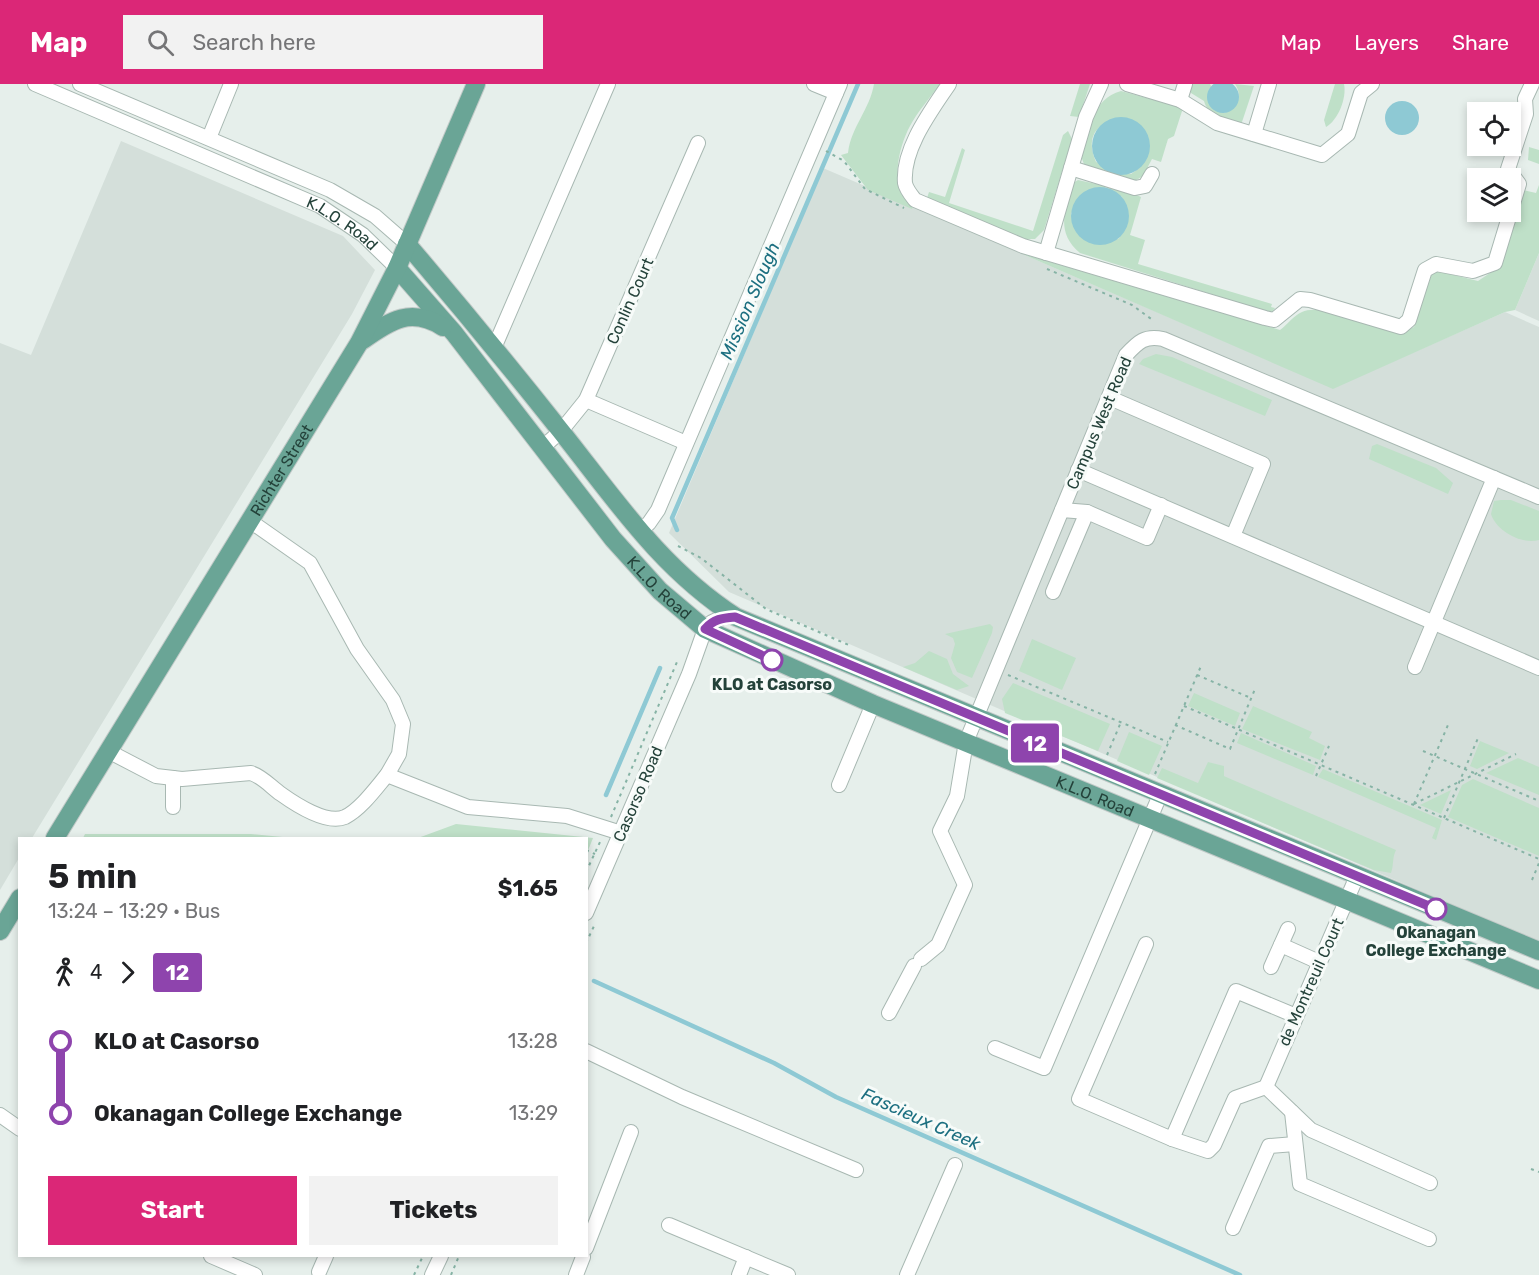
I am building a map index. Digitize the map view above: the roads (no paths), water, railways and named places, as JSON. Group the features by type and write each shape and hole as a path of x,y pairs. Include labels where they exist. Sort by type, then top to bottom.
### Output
{"main road":[{"name":"Richter Street","path":"56,837 359,342 397,268 476,84"},
{"name":"K.L.O. Road","path":"407,244 561,431 639,532 679,575 735,617 975,717 1156,787 1357,876 1539,951"},
{"name":"K.L.O. Road","path":"397,268 454,333 613,539 660,591 712,633 873,704 1539,980"},
{"path":"359,342 385,324 404,317 428,317 454,333"},
{"path":"0,931 18,901"}],"street":[{"name":"K.L.O. Road","path":"35,84 320,206 363,235 397,268"},
{"name":"K.L.O. Road","path":"80,84 330,190 375,216 407,244"},
{"path":"209,138 231,84"},
{"path":"494,348 608,84"},
{"path":"639,532 658,510 838,88 814,84"},
{"path":"949,84 917,132 906,170 905,186 915,200 1023,246 1265,318 1274,320 1300,299 1401,327 1409,320 1425,270 1436,264 1473,271 1495,263 1519,184 1508,169 1526,114 1525,99 1532,84"},
{"path":"1046,253 1090,104 1101,84"},
{"path":"1127,84 1180,100 1217,123 1322,155 1348,134 1361,93 1372,84"},
{"path":"1180,100 1185,84"},
{"path":"1254,134 1269,84"},
{"name":"Conlin Court","path":"543,447 561,431 586,400 698,143"},
{"path":"1071,168 1140,188 1148,183 1152,174"},
{"name":"Campus West Road","path":"889,1012 918,963 938,945 965,885 940,831 957,796 966,742 1126,355 1137,343 1153,337 1183,346 1539,497"},
{"path":"586,400 686,443"},
{"path":"1117,401 1263,464 1233,536"},
{"path":"1078,470 1539,668"},
{"path":"1415,667 1494,478"},
{"path":"1062,510 1087,512 1147,538 1161,505"},
{"path":"1053,592 1087,512"},
{"path":"108,751 156,776 173,778 251,772 289,799 324,816 335,818 345,817 371,795 387,775 399,754 404,724 393,700 357,649 310,564 250,521"},
{"path":"712,633 711,622 723,617 735,617"},
{"name":"Casorso Road","path":"588,908 689,674 712,633"},
{"path":"839,785 873,704"},
{"path":"387,775 468,807 567,816 621,833"},
{"path":"173,778 173,807"},
{"path":"995,1048 1044,1068 1150,819 1156,787"},
{"name":"de Montreuil Court","path":"1266,1087 1357,876"},
{"path":"1271,967 1288,929"},
{"path":"1146,944 1079,1099 1208,1152 1214,1145 1235,1098 1266,1087 1311,1130 1430,1183"},
{"path":"1281,945 1319,962"},
{"path":"1172,1139 1236,991 1296,1016"},
{"path":"588,1052 682,1097 856,1170"},
{"path":"1292,1112 1300,1184 1429,1239"},
{"path":"0,1115 18,1128"},
{"path":"588,1241 631,1132"},
{"path":"1233,1228 1269,1146 1295,1144"},
{"path":"907,1275 955,1165"},
{"path":"669,1225 788,1275"},
{"path":"213,1257 255,1275"},
{"path":"320,1272 326,1257"},
{"path":"432,1275 441,1257"},
{"path":"576,1275 582,1257"},
{"path":"739,1275 746,1257"}],"water":[{"path":"1223,81 1234,86 1239,97 1234,108 1223,113 1212,108 1207,97 1212,86"},
{"path":"1402,101 1414,106 1419,118 1414,130 1402,135 1390,130 1385,118 1390,106"},
{"path":"1121,117 1132,119 1145,130 1150,146 1148,157 1137,170 1121,175 1110,173 1097,162 1092,146 1094,135 1105,122"},
{"path":"1100,187 1111,189 1124,200 1129,216 1127,227 1116,240 1100,245 1089,243 1076,232 1071,216 1073,205 1084,192"}],"waterway":[{"name":"Mission Slough","path":"677,530 672,518 858,84"},
{"name":"Mission Slough","path":"606,795 660,668"},
{"name":"Fascieux Creek","path":"594,981 774,1063 836,1097 1240,1275"}],"place":[{"name":"KLO at Casorso","path":"772,660"},
{"name":"Okanagan College Exchange","path":"1436,909"}]}
